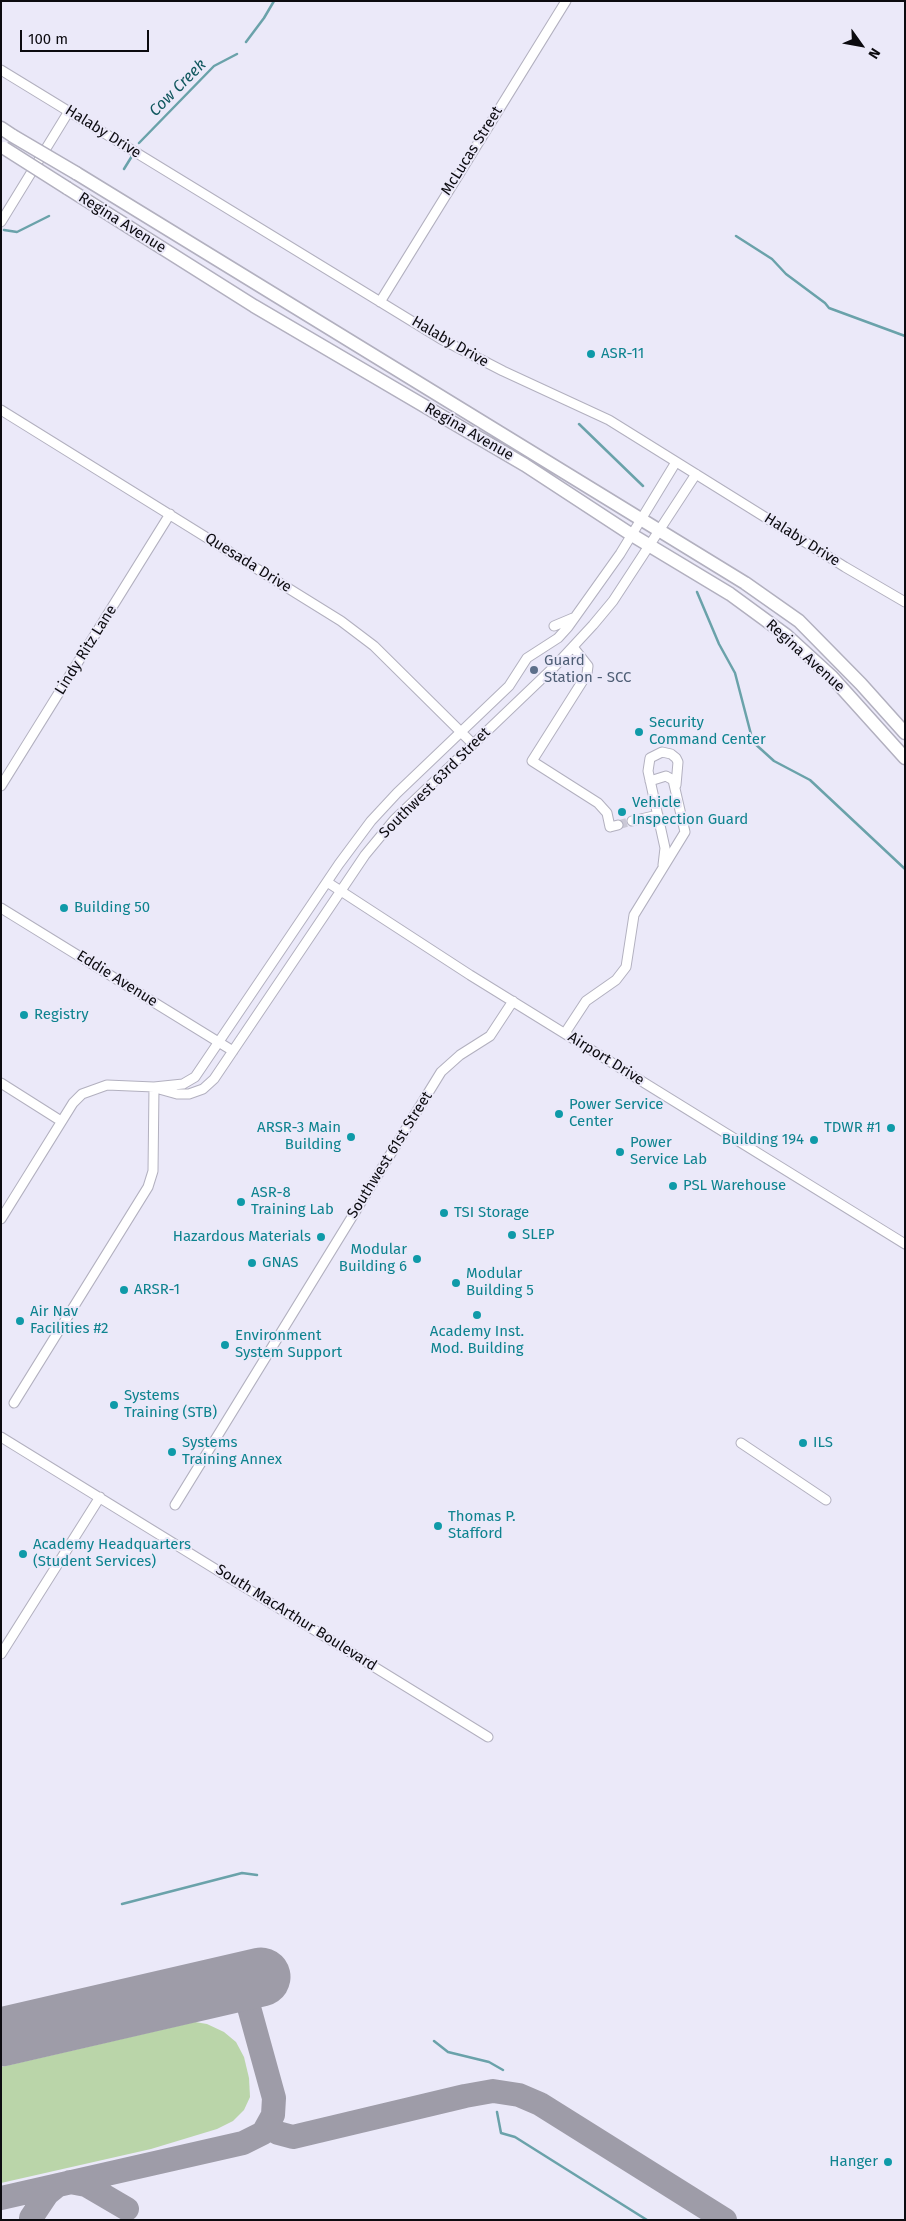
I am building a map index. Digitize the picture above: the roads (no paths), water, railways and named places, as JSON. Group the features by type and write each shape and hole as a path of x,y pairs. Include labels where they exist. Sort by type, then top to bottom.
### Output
{"main road":[{"name":"Regina Avenue","path":"1,128 641,517 745,583 799,621 849,671 905,733"},
{"name":"Regina Avenue","path":"2,147 254,306 526,465 632,535 730,594 786,635 832,678 905,758"}],"street":[{"name":"McLucas Street","path":"380,302 566,1"},
{"name":"Halaby Drive","path":"1,70 441,338 503,372 609,420 905,602"},
{"path":"1,222 70,111"},
{"name":"Quesada Drive","path":"1,410 341,621 374,646 473,744"},
{"name":"Southwest 63rd Street","path":"1,1219 73,1103 82,1094 106,1085 154,1087 183,1084 195,1077 371,820 509,686 527,658 558,638 582,610 632,535 641,517 676,462"},
{"name":"Southwest 63rd Street","path":"154,1087 177,1094 189,1094 203,1089 214,1078 365,855 394,820 573,647 613,600 696,474"},
{"name":"Lindy Ritz Lane","path":"1,786 170,514"},
{"path":"554,626 571,620 582,610"},
{"path":"573,647 588,666 587,674 532,761 604,807 614,826"},
{"path":"565,1033 586,1001 616,980 626,967 634,915 686,832 676,785 678,762 676,758 667,752 658,753 650,758 647,764 665,848 662,870"},
{"path":"650,781 666,776 673,780 676,785"},
{"path":"632,821 658,815"},
{"name":"Airport Drive","path":"327,882 513,1001 905,1244"},
{"name":"Eddie Avenue","path":"1,908 233,1052"},
{"name":"Southwest 61st Street","path":"175,1505 441,1072 460,1055 490,1036 513,1001"},
{"path":"1,1083 62,1121"},
{"path":"14,1403 148,1187 153,1171 154,1087"},
{"name":"South MacArthur Boulevard","path":"1,1436 488,1737"},
{"path":"741,1443 826,1500"},
{"path":"1,1654 100,1497"}],"waterway":[{"name":"Cow Creek","path":"246,42 274,1"},
{"name":"Cow Creek","path":"139,143 214,66 237,54"},
{"name":"Cow Creek","path":"124,169 132,156"},
{"name":"Cow Creek","path":"4,230 17,232 49,216"},
{"path":"736,236 772,259 786,274 829,308 905,336"},
{"path":"579,424 643,486"},
{"path":"697,592 719,644 735,673 753,742 774,761 810,780 905,869"},
{"path":"122,1904 242,1873 257,1875"},
{"path":"434,2041 448,2052 489,2062 503,2070"},
{"path":"497,2112 501,2133 515,2137 647,2220"}],"tunnel":[{"path":"618,825 632,821"}],"place":[{"name":"ASR-11","path":"591,354"},
{"name":"Guard Station - SCC","path":"534,670"},
{"name":"Security Command Center","path":"639,732"},
{"name":"Vehicle Inspection Guard","path":"622,812"},
{"name":"Building 50","path":"64,908"},
{"name":"Registry","path":"24,1015"},
{"name":"Power Service Center","path":"559,1114"},
{"name":"TDWR #1","path":"891,1128"},
{"name":"ARSR-3 Main Building","path":"351,1137"},
{"name":"Building 194","path":"814,1140"},
{"name":"Power Service Lab","path":"620,1152"},
{"name":"PSL Warehouse","path":"673,1186"},
{"name":"ASR-8 Training Lab","path":"241,1202"},
{"name":"TSI Storage","path":"444,1213"},
{"name":"SLEP","path":"512,1235"},
{"name":"Hazardous Materials","path":"321,1237"},
{"name":"Modular Building 6","path":"417,1259"},
{"name":"GNAS","path":"252,1263"},
{"name":"Modular Building 5","path":"456,1283"},
{"name":"ARSR-1","path":"124,1290"},
{"name":"Academy Inst. Mod. Building","path":"477,1315"},
{"name":"Air Nav Facilities #2","path":"20,1321"},
{"name":"Environment System Support","path":"225,1345"},
{"name":"Systems Training (STB)","path":"114,1405"},
{"name":"ILS","path":"803,1443"},
{"name":"Systems Training Annex","path":"172,1452"},
{"name":"Thomas P. Stafford","path":"438,1526"},
{"name":"Academy Headquarters (Student Services)","path":"23,1554"},
{"name":"Hanger","path":"888,2162"}]}
